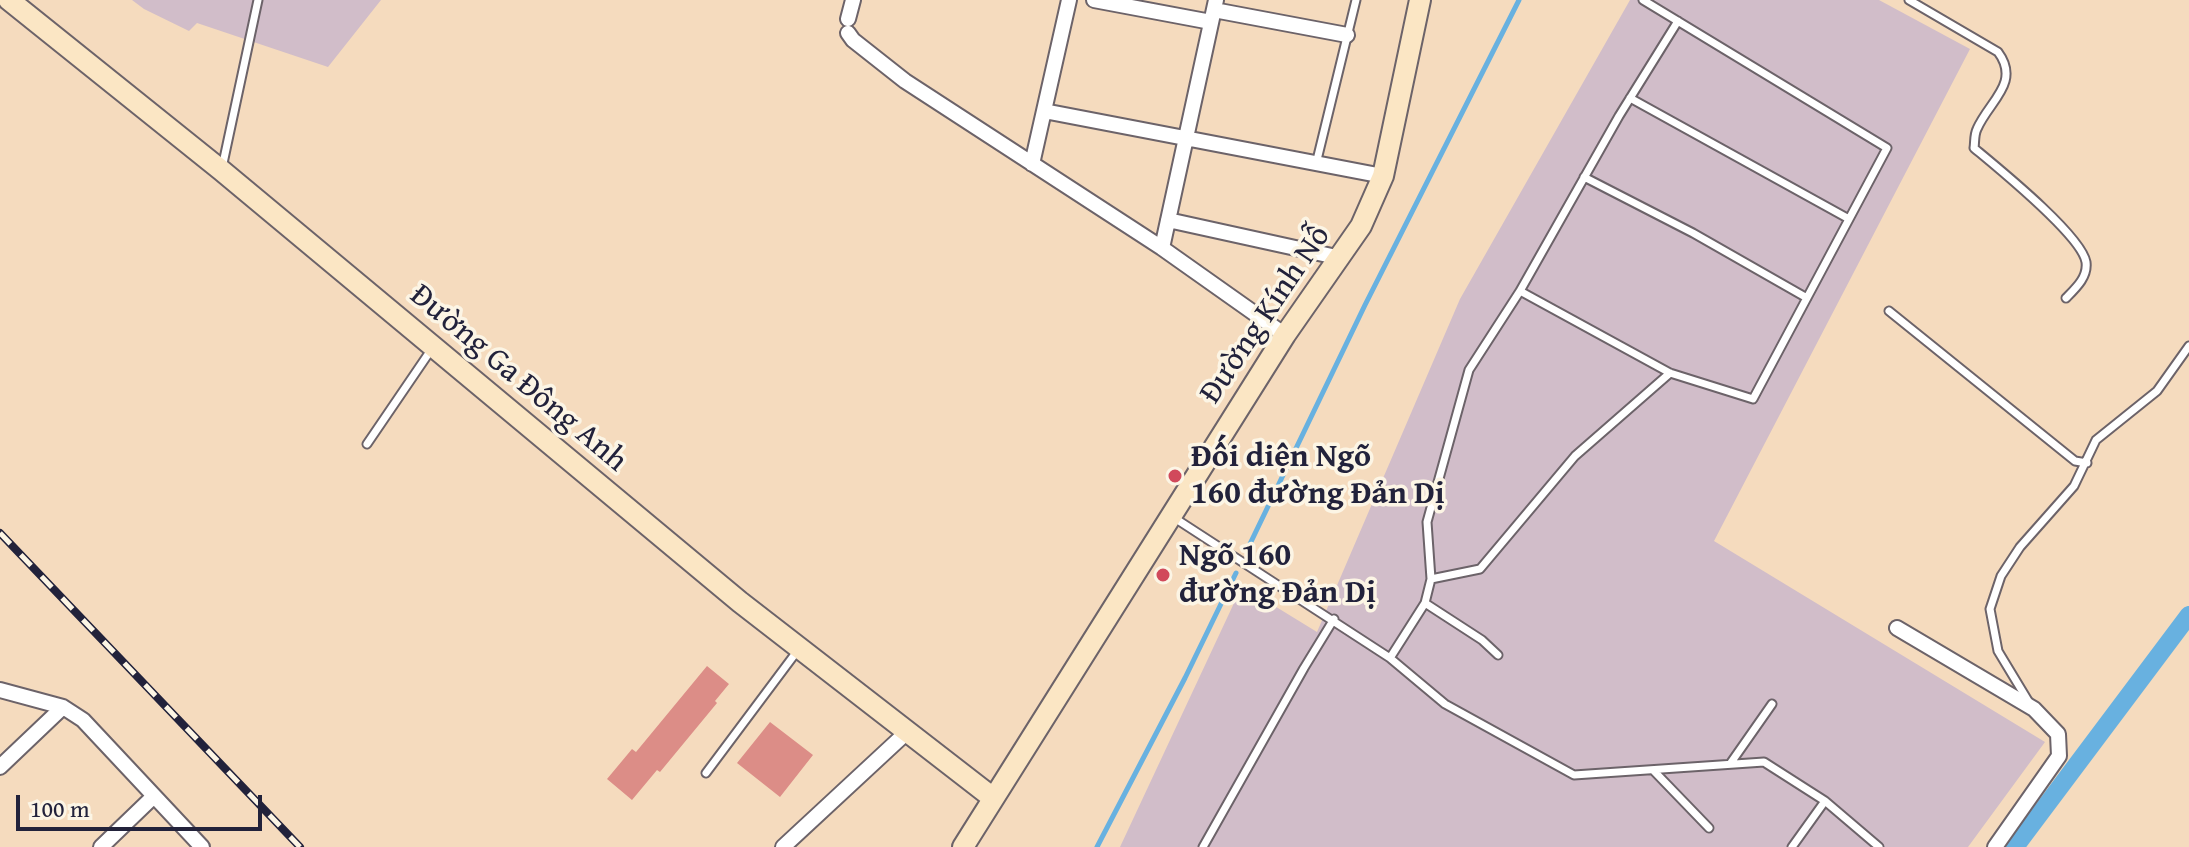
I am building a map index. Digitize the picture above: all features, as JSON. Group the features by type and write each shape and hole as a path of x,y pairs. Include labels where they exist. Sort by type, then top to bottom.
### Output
{"street":[{"name":"Đường Ga Đông Anh","path":"9,0 221,170 432,348 799,648 993,798"},
{"path":"853,0 848,26 905,81 1162,248 1285,335"},
{"path":"1032,164 1069,0"},
{"path":"1094,0 1214,11 1347,35"},
{"name":"Đường Kính Nỗ","path":"963,847 1285,335 1361,226 1383,176 1420,0"},
{"path":"1162,248 1214,11"},
{"path":"1044,111 1383,176"},
{"path":"1168,220 1341,258"},
{"path":"1897,628 2034,709 2058,734 2059,756 1995,847"},
{"path":"0,690 63,707 83,720 202,847"},
{"path":"0,767 63,707"},
{"path":"783,847 907,732"},
{"path":"101,847 154,796"}],"lane":[{"path":"221,170 258,0"},
{"path":"1316,164 1356,0"},
{"path":"1520,291 1670,373 1753,399 1887,148 1643,0"},
{"path":"1909,0 1998,52 2007,64 2007,79 1975,131 1974,148 2031,197 2080,248 2087,264 2081,282 2066,298"},
{"path":"1390,658 1425,603 1431,579 1427,522 1469,370 1520,291 1630,98 1678,21"},
{"path":"1630,98 1849,219"},
{"path":"1584,177 1693,233 1807,298"},
{"path":"1889,311 2075,461 2087,463"},
{"path":"2034,709 1998,651 1990,609 2001,576 2020,547 2074,486 2096,440 2157,391 2189,346"},
{"path":"367,444 432,348"},
{"path":"1431,579 1480,569 1575,456 1670,373"},
{"path":"1171,515 1334,619 1390,658 1445,704 1574,775 1764,762 1825,801 1879,847"},
{"path":"1425,603 1482,640 1498,655"},
{"path":"1203,847 1334,619"},
{"path":"706,773 799,648"},
{"path":"1730,764 1772,704"},
{"path":"1653,770 1709,828"},
{"path":"1792,847 1825,801"}],"shaded area":[{"path":"132,0 381,0 328,67 197,23 189,31"},
{"path":"1630,0 1879,0 1970,49 1714,541 2045,742 1968,847 1120,847 1242,586 1317,632 1460,299"}],"building":[{"path":"707,666 729,684 660,772 657,770 632,800 607,779 632,749 636,752"},
{"path":"770,722 813,755 780,797 737,763"}],"waterway":[{"path":"1248,548 1365,305 1519,0"},
{"path":"1097,847 1236,573"},
{"path":"2015,847 2189,615"}],"railway":[{"path":"0,533 300,847"}],"place":[{"name":"Đối diện Ngõ 160 đường Đản Dị","path":"1175,476"},
{"name":"Ngõ 160 đường Đản Dị","path":"1163,575"}]}
